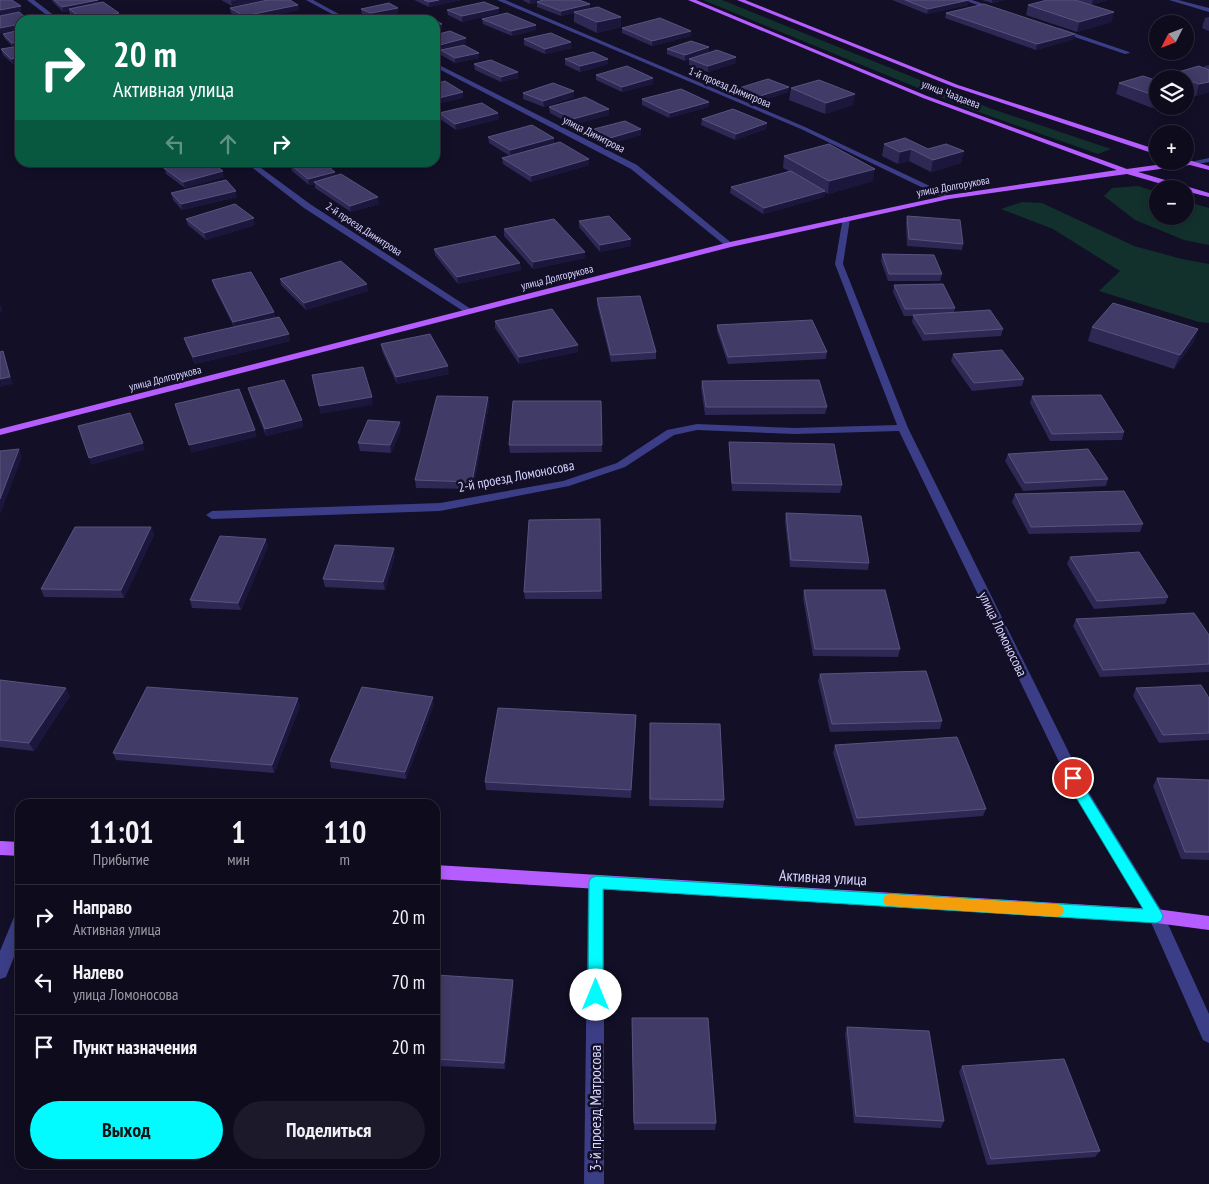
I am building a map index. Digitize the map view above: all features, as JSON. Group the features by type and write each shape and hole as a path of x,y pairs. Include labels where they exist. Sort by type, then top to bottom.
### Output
{"main road":[{"name":"улица Чаадаева","path":"691,0 925,97 1126,171 1209,195"},
{"name":"улица Чаадаева","path":"740,0 956,86 1149,149"},
{"path":"1194,164 1209,168"},
{"name":"улица Долгорукова","path":"0,432 730,245 949,197 1149,168"},
{"path":"0,848 15,849"},
{"name":"Активная улица","path":"440,872 1156,916 1209,923"}],"street":[{"path":"30,0 50,15"},
{"path":"309,0 338,15"},
{"name":"1-й проезд Димитрова","path":"500,0 802,128 949,197"},
{"path":"966,0 1004,12"},
{"path":"1172,0 1209,10"},
{"path":"1051,28 1127,53"},
{"name":"улица Димитрова","path":"440,68 634,167 730,245"},
{"path":"1194,161 1209,160"},
{"name":"2-й проезд Димитрова","path":"255,167 306,206 470,311"},
{"name":"улица Ломоносова","path":"846,219 838,264 903,428 1082,795 1156,916 1209,1034"},
{"name":"2-й проезд Ломоносова","path":"212,515 440,507 556,486 621,465 671,432 697,427 795,431 903,428"},
{"name":"3-й проезд Матросова","path":"594,1184 596,882"},
{"path":"0,971 15,934"}],"green space":[{"path":"703,0 722,0 992,109 1111,149 1098,154 967,108"},
{"path":"1138,186 1149,189 1149,225 1194,225 1194,204 1209,208 1209,245 1184,240 1135,220 1104,196 1112,188"},
{"path":"1022,202 1042,203 1134,246 1209,264 1209,323 1199,322 1099,291 1120,271 1053,229 1001,209"}],"building":[{"path":"0,0 12,0 21,6 0,10"},
{"path":"54,0 98,0 62,7"},
{"path":"268,0 290,0 298,5 249,15 242,15 230,8"},
{"path":"543,0 579,0 590,4 561,11 537,2"},
{"path":"905,0 969,0 928,9"},
{"path":"1047,0 1075,0 1114,12 1079,22 1028,5"},
{"path":"103,2 119,13 109,15 78,15 69,9"},
{"path":"484,2 499,8 462,16 447,10"},
{"path":"389,3 398,8 371,13 361,9"},
{"path":"984,4 1075,34 1037,44 946,13"},
{"path":"598,7 621,17 597,22 574,12"},
{"path":"19,12 23,15 15,15 15,25 0,28 0,16"},
{"path":"507,13 536,25 511,31 482,19"},
{"path":"660,18 691,31 652,41 622,28"},
{"path":"15,31 15,43 12,43 3,34"},
{"path":"450,31 466,38 440,45 440,34"},
{"path":"551,33 571,42 545,49 524,39"},
{"path":"691,41 709,47 685,55 667,49"},
{"path":"464,45 479,53 455,58 441,50"},
{"path":"15,47 15,58 11,59 1,49"},
{"path":"717,50 736,57 708,66 689,59"},
{"path":"593,52 608,59 580,66 565,59"},
{"path":"491,60 518,72 501,77 474,64"},
{"path":"627,66 653,78 622,87 596,75"},
{"path":"1199,66 1209,70 1209,82 1199,84 1194,82 1194,70 1185,70"},
{"path":"1143,76 1149,78 1149,94 1119,83"},
{"path":"768,79 789,87 760,96 739,88"},
{"path":"819,80 855,94 826,103 791,88"},
{"path":"445,81 463,92 440,98 440,82"},
{"path":"553,83 574,91 543,101 523,93"},
{"path":"681,89 709,102 670,113 642,99"},
{"path":"585,97 609,109 573,119 549,107"},
{"path":"482,103 498,113 455,124 440,113"},
{"path":"733,109 767,123 736,134 702,119"},
{"path":"625,121 641,129 610,138 594,129"},
{"path":"532,125 554,138 510,150 488,137"},
{"path":"905,138 928,149 946,144 964,151 933,160 911,149 900,152 884,144"},
{"path":"560,142 589,159 531,176 502,158"},
{"path":"829,144 875,169 829,181 784,156"},
{"path":"218,167 223,171 183,182 164,168"},
{"path":"293,167 329,167 335,172 308,179"},
{"path":"791,171 825,191 764,208 731,187"},
{"path":"341,174 378,197 350,206 314,182"},
{"path":"226,180 236,191 181,204 171,193"},
{"path":"235,204 254,218 204,233 186,219"},
{"path":"609,216 631,239 600,245 579,221"},
{"path":"907,216 960,220 963,244 909,239"},
{"path":"554,219 585,252 533,262 504,229"},
{"path":"495,236 520,263 457,277 434,249"},
{"path":"882,254 934,255 942,274 889,274"},
{"path":"341,261 367,284 304,303 280,279"},
{"path":"251,272 274,312 233,322 212,280"},
{"path":"943,284 955,308 905,309 894,285"},
{"path":"640,296 656,352 611,355 597,298"},
{"path":"1113,303 1198,329 1180,355 1092,327"},
{"path":"552,309 578,345 519,357 495,321"},
{"path":"990,310 1003,329 925,334 913,315"},
{"path":"279,317 289,334 193,357 184,338"},
{"path":"812,320 827,352 728,357 717,325"},
{"path":"430,334 448,366 396,377 381,344"},
{"path":"1002,350 1024,379 974,383 953,354"},
{"path":"3,351 10,377 0,379 0,352"},
{"path":"363,367 372,397 319,406 312,375"},
{"path":"284,380 302,420 265,429 248,388"},
{"path":"819,380 827,407 706,407 702,381"},
{"path":"239,389 255,430 189,445 175,404"},
{"path":"1101,395 1124,432 1052,434 1032,396"},
{"path":"437,396 488,397 472,482 415,480"},
{"path":"513,401 601,401 602,445 509,445"},
{"path":"130,413 143,443 89,458 78,426"},
{"path":"368,420 400,422 390,445 358,443"},
{"path":"729,442 834,444 842,485 732,483"},
{"path":"19,449 0,499 0,451"},
{"path":"1088,449 1108,479 1025,483 1008,454"},
{"path":"1124,491 1143,524 1031,527 1015,494"},
{"path":"786,513 861,516 869,563 791,560"},
{"path":"600,519 601,591 524,592 529,520"},
{"path":"75,527 151,527 121,590 41,589"},
{"path":"220,536 266,539 238,603 190,600"},
{"path":"335,545 394,548 383,582 323,579"},
{"path":"1139,552 1168,597 1097,601 1070,557"},
{"path":"804,590 885,590 900,649 815,649"},
{"path":"1194,613 1209,635 1209,664 1103,670 1076,619"},
{"path":"926,671 942,721 832,724 820,674"},
{"path":"0,680 66,688 29,743 0,740"},
{"path":"1201,685 1209,698 1209,733 1163,735 1136,688"},
{"path":"147,687 298,698 272,765 113,753"},
{"path":"362,687 433,697 405,772 330,761"},
{"path":"498,708 636,715 631,790 485,782"},
{"path":"650,723 720,724 724,800 650,799"},
{"path":"957,737 986,809 857,818 835,745"},
{"path":"1157,778 1209,780 1209,852 1185,852"},
{"path":"440,975 513,980 504,1063 440,1059"},
{"path":"632,1018 708,1018 716,1123 634,1123"},
{"path":"847,1027 929,1031 944,1121 856,1116"},
{"path":"1064,1059 1100,1151 991,1159 962,1066"}],"slow traffic":[{"path":"890,900 1057,910"}],"route":[{"path":"596,995 596,882 1156,916 1073,778"}]}
